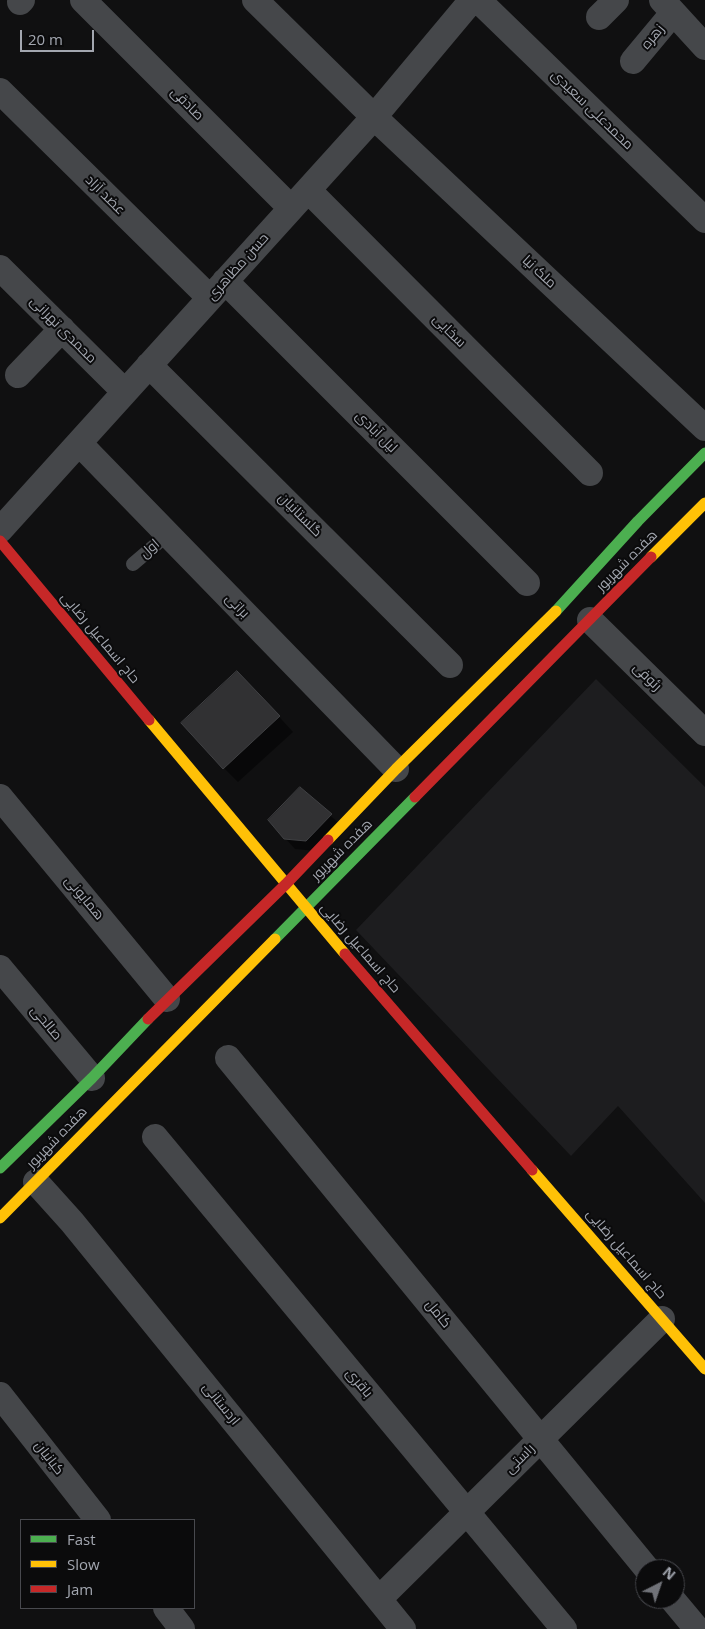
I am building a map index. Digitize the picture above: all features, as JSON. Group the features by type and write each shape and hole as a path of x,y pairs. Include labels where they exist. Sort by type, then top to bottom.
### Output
{"main road":[{"name":"هفده شهریور","path":"3,1159 92,1078 167,999 286,884 396,769 557,610 638,521 705,454"},
{"name":"هفده شهریور","path":"0,1218 705,502"},
{"name":"حاج اسماعیل رضایی","path":"0,541 306,908 705,1369"}],"street":[{"name":"صادقی","path":"83,0 299,199"},
{"name":"ملک نیا","path":"255,0 374,117 705,428"},
{"name":"حسن مظاهری","path":"0,530 374,117 472,0"},
{"name":"محمدعلی سعیدی","path":"478,0 705,220"},
{"path":"668,7 705,48"},
{"name":"زهره","path":"632,62 668,7"},
{"name":"عضد آزاد","path":"0,91 217,290"},
{"name":"سخایی","path":"299,199 590,473"},
{"name":"محمدی تهرانی","path":"4,280 62,329 125,392"},
{"name":"لیل آبادی","path":"217,290 527,583"},
{"path":"18,375 62,329"},
{"name":"گلستانیان","path":"149,365 450,665"},
{"name":"براتی","path":"78,443 396,769"},
{"name":"رئوفی","path":"590,620 705,733"},
{"name":"همایونی","path":"0,797 167,999"},
{"name":"صالحی","path":"0,968 92,1078"},
{"name":"کامل","path":"228,1058 639,1559"},
{"name":"باقری","path":"155,1137 564,1629"},
{"name":"اردستانی","path":"36,1182 72,1222 403,1629"},
{"name":"راستی","path":"379,1599 662,1319"},
{"name":"کیانیان","path":"0,1395 97,1519"},
{"path":"167,1609 182,1629"},
{"path":"680,1609 697,1629"}],"lane":[{"name":"اول","path":"133,564 167,534"}],"shaded area":[{"path":"596,679 705,787 705,1203 618,1106 571,1156 356,930"}],"building":[{"path":"237,671 280,716 223,769 181,723"},
{"path":"300,787 332,814 306,841 284,839 268,820"}],"traffic: fast":[{"path":"556,611 638,521 705,453"},
{"path":"275,939 415,797"},
{"path":"0,1168 92,1078 148,1019"}],"traffic: slow":[{"path":"651,557 705,503"},
{"path":"328,840 396,769 556,611"},
{"path":"149,720 345,954"},
{"path":"0,1218 275,939"},
{"path":"532,1170 705,1369"}],"traffic: jam":[{"path":"0,541 149,720"},
{"path":"415,797 651,557"},
{"path":"148,1019 286,884 328,840"},
{"path":"345,954 532,1170"}]}
